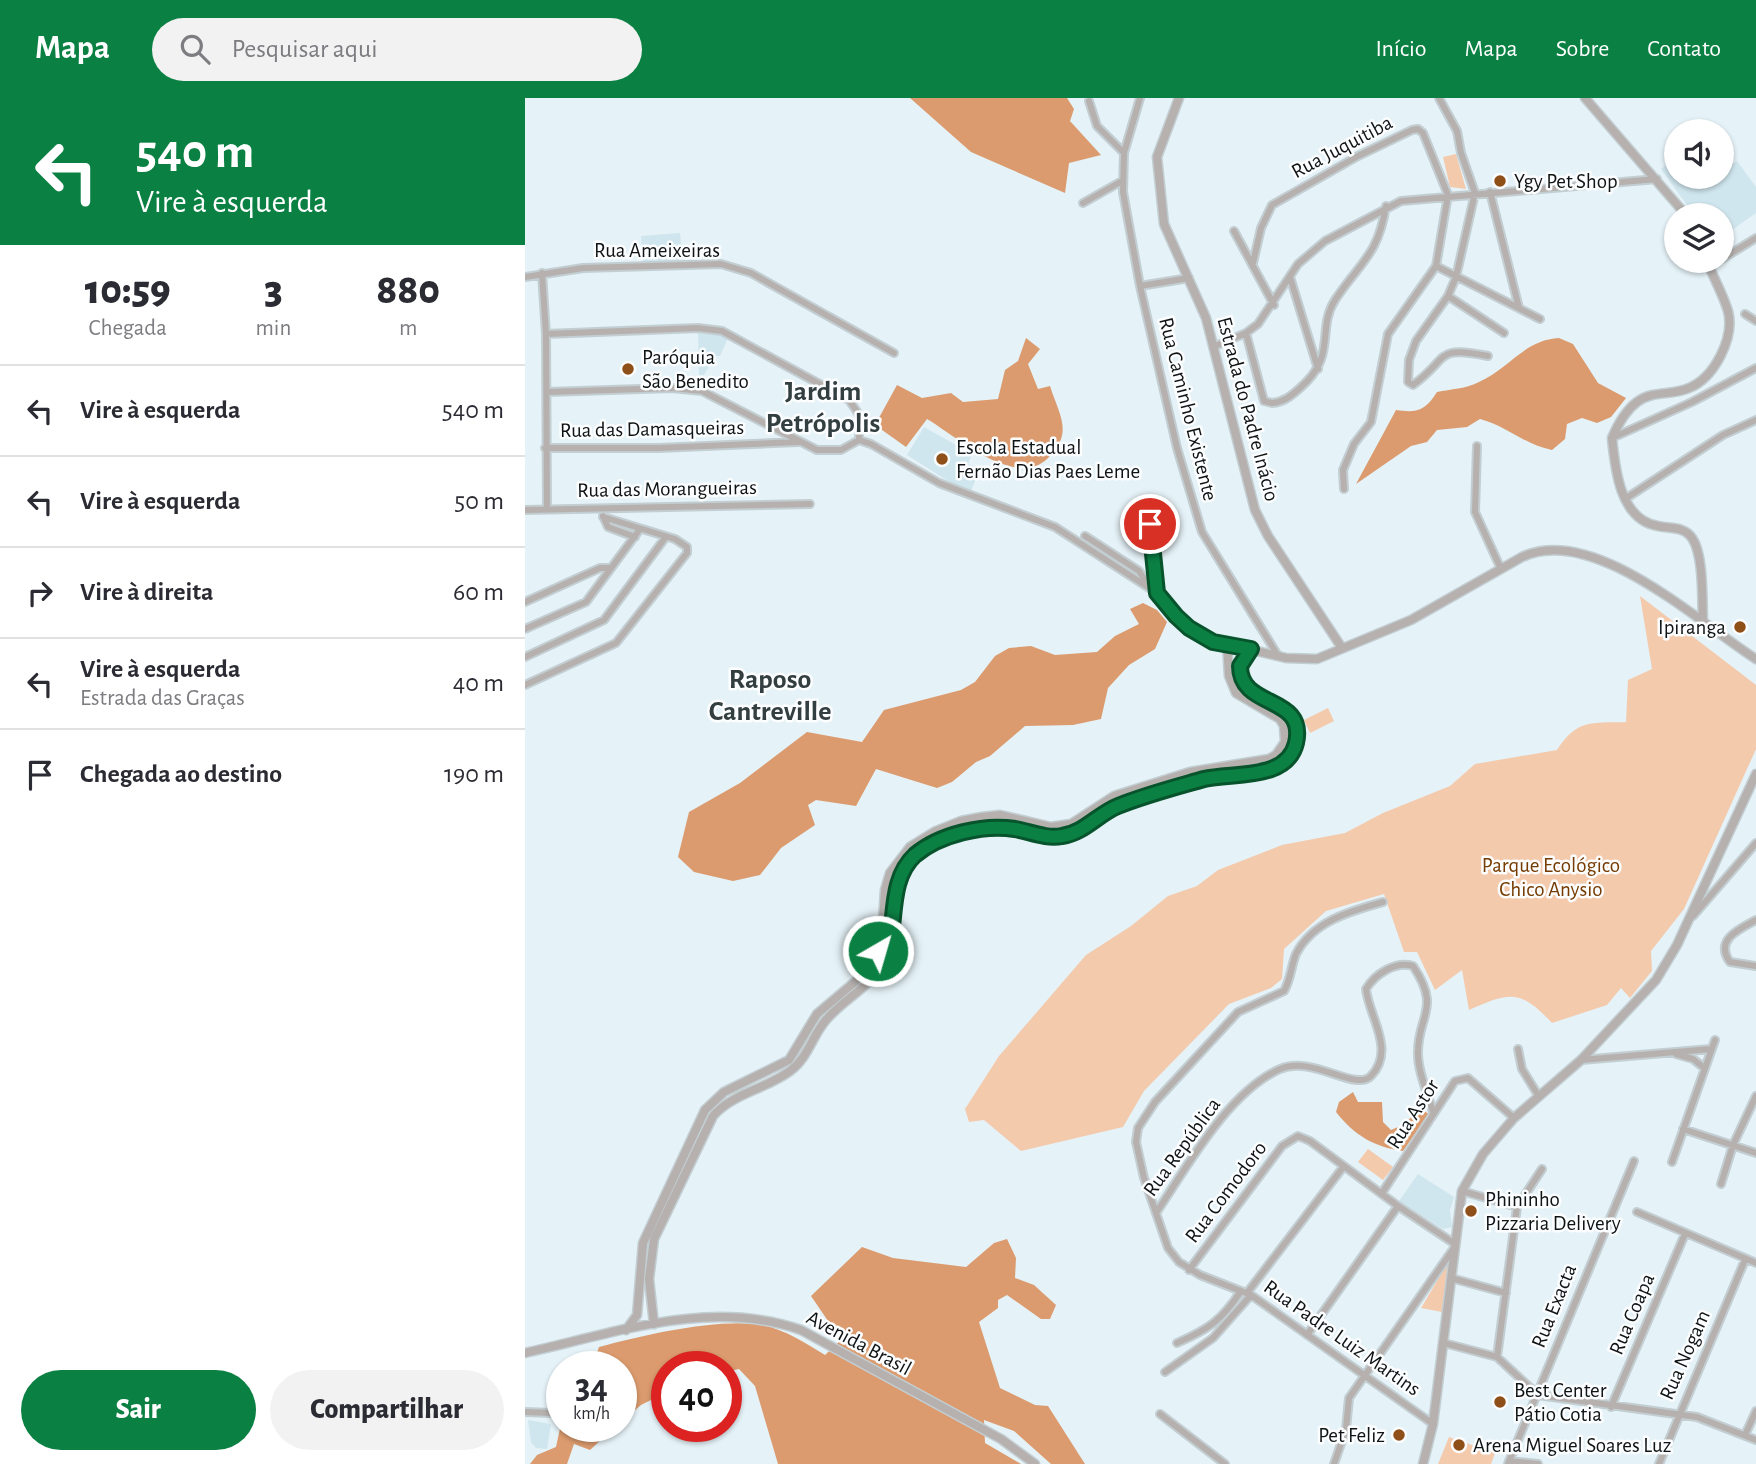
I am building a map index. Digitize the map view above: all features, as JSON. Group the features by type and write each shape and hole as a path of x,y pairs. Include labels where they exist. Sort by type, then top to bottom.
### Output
{"street":[{"name":"Rua Caminho Existente","path":"1140,98 1124,153 1122,181 1140,286 1196,517 1211,550 1277,654"},
{"name":"Estrada do Padre Inácio","path":"1179,98 1157,157 1164,223 1199,297 1255,510 1268,536 1342,648"},
{"path":"1439,98 1457,131 1461,153 1475,193 1456,277 1448,296 1416,341 1407,374 1408,382 1413,385 1444,354 1452,351 1487,356"},
{"path":"1585,98 1677,203"},
{"path":"1089,101 1097,126 1124,153"},
{"name":"Rua Juquitiba","path":"1253,263 1262,228 1272,205 1359,156 1412,130 1421,131 1429,142 1447,195"},
{"path":"1213,346 1246,333 1258,324 1274,305 1298,264 1325,240 1386,206 1417,197 1657,178"},
{"path":"1083,203 1122,181"},
{"path":"1490,192 1519,307"},
{"path":"1345,488 1343,470 1354,444 1371,422 1388,334 1436,266 1447,195"},
{"path":"1246,333 1264,401 1281,402 1291,397 1318,369 1324,353 1330,310 1371,255 1383,228 1386,206"},
{"path":"1234,231 1274,305"},
{"path":"1734,252 1756,239"},
{"name":"Rua Ameixeiras","path":"525,277 597,268 721,264 751,273 894,353"},
{"path":"1436,266 1540,319"},
{"path":"542,273 546,334 547,510"},
{"path":"1703,623 1698,552 1694,540 1678,528 1650,525 1631,512 1625,499 1612,438 1627,412 1637,402 1655,393 1676,392 1701,382 1721,355 1728,334 1728,312 1712,273"},
{"path":"1290,277 1318,369"},
{"path":"1140,286 1189,278"},
{"path":"1448,296 1504,333"},
{"path":"1745,314 1756,321"},
{"path":"546,334 698,328 722,331 849,400 860,416 859,440"},
{"path":"1612,438 1692,402 1756,368"},
{"path":"547,392 672,388 702,391 817,450 830,452 859,440 884,450 939,483 1055,527 1148,586 1189,628 1213,642 1300,660 1317,659 1372,639 1535,551 1547,548 1573,552 1657,587 1756,659"},
{"path":"1625,499 1723,435 1756,420"},
{"name":"Rua das Damasqueiras","path":"545,448 659,448 802,442"},
{"path":"1477,446 1475,512 1501,569"},
{"path":"1147,501 1157,593"},
{"name":"Rua das Morangueiras","path":"525,510 810,504"},
{"path":"599,508 603,517 623,527 635,537"},
{"path":"525,685 610,648 622,638 687,552 687,547 675,539 665,538 646,529 623,527"},
{"path":"525,629 586,602 640,529"},
{"path":"1085,536 1139,571 1148,586"},
{"path":"525,657 604,620 665,538"},
{"path":"525,601 600,568 611,568"},
{"path":"654,1324 649,1279 654,1239 705,1110 713,1100 789,1060 817,1014 856,981 878,951 885,917 885,890 896,862 910,847 949,826 1000,815 1051,827 1071,824 1114,796 1190,772 1269,759 1276,755 1285,742 1285,726 1274,714 1251,704 1236,693 1229,676 1227,645"},
{"path":"626,1330 637,1315 643,1242 686,1160 720,1108 781,1077 798,1065 825,1021 864,988 887,955 895,918 895,891 900,877 916,854 962,833 997,827 1051,838 1064,836 1116,807 1206,779 1272,769 1283,764 1295,745 1294,722 1280,705 1244,687 1240,675 1243,659 1251,649"},
{"path":"1229,656 1243,659"},
{"path":"1285,726 1294,722"},
{"path":"1423,1464 1433,1424 1462,1191 1483,1154 1514,1118 1581,1060 1656,980 1688,921 1756,775"},
{"path":"1129,791 1133,802"},
{"path":"1688,921 1756,843"},
{"path":"910,847 916,854"},
{"name":"Rua Padre Luiz Martins","path":"1383,902 1333,918 1313,934 1295,958 1284,990 1238,1012 1149,1109 1138,1128 1136,1142 1143,1178 1173,1256 1189,1270 1246,1293 1433,1424"},
{"path":"1756,920 1732,933 1725,944 1725,952 1730,962 1756,966"},
{"path":"878,951 887,955"},
{"name":"Rua República","path":"1156,1213 1234,1104 1262,1080 1296,1064 1310,1065 1357,1081 1371,1076 1377,1066 1382,1038 1367,989 1388,969 1409,964 1416,970 1429,1009 1418,1051 1433,1112"},
{"path":"1672,1162 1703,1067 1715,1040"},
{"path":"1518,1049 1522,1069 1538,1095"},
{"path":"1581,1060 1711,1049"},
{"path":"1674,1054 1693,1059 1703,1067"},
{"name":"Rua Astor","path":"1382,1193 1455,1082 1468,1078 1514,1118"},
{"path":"1721,1184 1733,1145 1756,1096"},
{"path":"1683,1129 1756,1153"},
{"name":"Rua Comodoro","path":"1189,1270 1282,1146 1293,1137 1303,1136 1344,1166"},
{"name":"Rua Exacta","path":"1508,1463 1635,1161"},
{"path":"1165,1372 1213,1338 1344,1166 1454,1246"},
{"path":"1497,1357 1517,1206 1542,1168"},
{"path":"1462,1191 1517,1206"},
{"path":"1307,1335 1398,1206"},
{"path":"1637,1212 1756,1263"},
{"name":"Rua Coapa","path":"1611,1407 1685,1234"},
{"path":"1334,1464 1346,1429 1349,1398 1454,1246"},
{"name":"Rua Nogam","path":"1659,1464 1745,1260"},
{"path":"1451,1278 1506,1293"},
{"path":"1177,1343 1202,1332 1223,1318 1246,1293"},
{"name":"Avenida Brasil","path":"525,1353 654,1324 706,1316 776,1321 801,1330 1000,1439 1035,1464"},
{"path":"1444,1343 1497,1357 1538,1395 1697,1417 1756,1440"},
{"path":"1745,1435 1756,1411"},
{"path":"525,1412 546,1413"},
{"path":"1160,1414 1225,1464"},
{"path":"1508,1463 1538,1464"}],"shaded area":[{"path":"910,98 1067,98 1074,109 1070,121 1101,155 1069,163 1065,193 971,152"},
{"path":"1737,161 1756,187 1756,213 1734,229 1734,203 1685,203 1675,189 1734,189 1734,163"},
{"path":"680,233 683,261 643,262 641,236"},
{"path":"698,332 713,332 728,338 720,356 716,356 703,376 699,375"},
{"path":"1026,338 1040,349 1028,364 1038,389 1050,386 1062,424 1060,441 1055,450 1034,467 1019,468 986,457 927,419 906,447 875,425 897,385 922,398 951,393 963,402 998,399 1005,370 1018,361"},
{"path":"1559,338 1573,344 1598,383 1626,398 1611,417 1597,423 1582,418 1567,424 1565,439 1552,450 1542,448 1480,419 1467,427 1437,430 1427,442 1411,446 1356,484 1396,410 1420,409 1437,392 1474,384 1490,376 1526,349"},
{"name":"Escola Estadual Fernão Dias Paes Leme","path":"924,427 972,454 968,464 980,469 971,491 956,486 907,455"},
{"path":"1143,603 1157,610 1167,622 1155,649 1129,665 1108,688 1101,719 1073,725 1025,726 990,756 976,762 952,782 937,788 876,769 856,806 816,800 808,805 815,825 781,848 760,875 733,881 694,872 678,857 689,812 740,783 807,732 862,742 884,710 961,690 975,682 995,656 1009,648 1031,646 1055,655 1097,652 1115,636 1139,624 1130,609"},
{"path":"1353,1092 1358,1102 1382,1102 1383,1122 1391,1130 1405,1124 1419,1108 1429,1114 1403,1151 1383,1146 1357,1133 1336,1112 1339,1102"},
{"path":"1418,1174 1454,1197 1450,1210 1452,1227 1443,1229 1399,1201"},
{"path":"1007,1239 1016,1258 1015,1278 1034,1285 1056,1305 1050,1319 1041,1319 1007,1295 998,1300 998,1308 979,1322 1000,1388 1035,1405 1048,1406 1085,1464 1051,1464 1014,1431 984,1420 985,1443 1021,1464 778,1464 755,1386 742,1372 742,1351 651,1351 651,1400 637,1408 637,1351 598,1351 599,1347 656,1333 738,1323 774,1328 825,1355 841,1340 811,1296 862,1247 893,1258 966,1267 994,1243"},
{"path":"528,1420 546,1423 547,1449 536,1448 531,1442"},
{"path":"557,1442 599,1442 590,1450 574,1444 567,1464 530,1464 537,1455 556,1447"}],"green space":[{"path":"1456,154 1466,189 1450,187 1443,157"},
{"name":"Parque Ecológico Chico Anysio","path":"1640,596 1756,685 1756,749 1684,909 1651,951 1652,971 1630,998 1621,988 1607,1005 1552,1023 1531,1004 1514,997 1505,997 1469,1010 1462,970 1435,990 1417,952 1404,952 1384,894 1326,911 1284,949 1282,979 1271,988 1229,1004 1144,1091 1123,1127 1021,1151 984,1120 969,1122 965,1109 999,1056 1086,955 1131,926 1168,896 1197,886 1218,870 1282,845 1345,833 1383,813 1450,786 1475,764 1557,750 1578,728 1594,723 1626,722 1628,680 1652,669"},
{"path":"1328,708 1334,721 1310,733 1304,720"},
{"path":"1368,1149 1393,1167 1383,1180 1358,1162"},
{"path":"1449,1261 1442,1312 1421,1308"},
{"name":"Arena Miguel Soares Luz","path":"1449,1437 1495,1453 1491,1464 1438,1464"}],"place":[{"name":"Ygy Pet Shop","path":"1500,181"},
{"name":"Paróquia São Benedito","path":"628,369"},
{"name":"Escola Estadual Fernão Dias Paes Leme","path":"942,459"},
{"name":"Ipiranga","path":"1740,627"},
{"name":"Phininho Pizzaria Delivery","path":"1471,1211"},
{"name":"Best Center Pátio Cotia","path":"1500,1402"},
{"name":"Pet Feliz","path":"1399,1435"},
{"name":"Arena Miguel Soares Luz","path":"1459,1445"}],"district":[{"name":"Jardim Petrópolis","path":"823,408"},
{"name":"Raposo Cantreville","path":"770,696"}],"route":[{"path":"878,951 887,955 895,918 895,891 900,877 916,854 943,841 962,833 997,827 1051,838 1064,836 1076,832 1118,806 1206,779 1272,769 1283,764 1290,756 1297,733 1288,712 1280,705 1249,691 1241,681 1240,666 1251,649 1213,642 1199,635 1176,616 1157,593 1150,524"}]}
